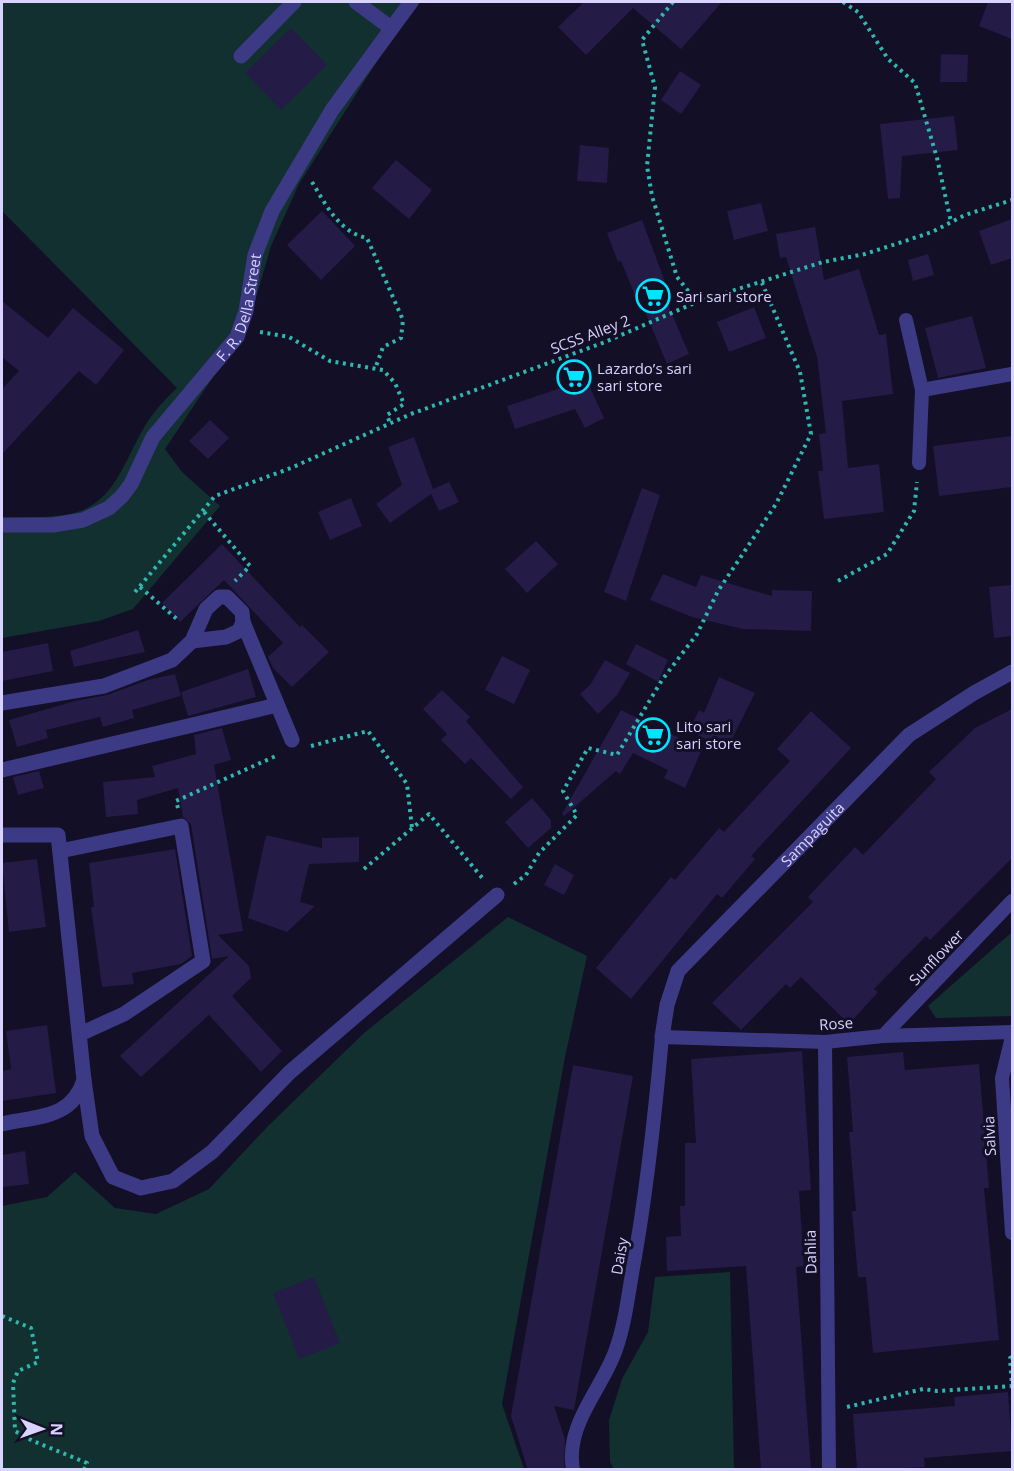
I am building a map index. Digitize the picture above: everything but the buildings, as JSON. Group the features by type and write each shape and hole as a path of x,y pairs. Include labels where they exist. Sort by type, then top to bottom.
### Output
{"street":[{"path":"241,56 294,2"},
{"path":"356,2 391,28"},
{"name":"F. R. Della Street","path":"2,525 53,525 83,520 109,508 131,484 153,437 237,337 243,326 255,255 272,211 332,110 411,2"},
{"path":"2,703 104,686 172,660 193,638 206,609 219,597 227,597 242,612 243,622 277,705 297,744"},
{"path":"193,638 226,638 239,632 243,622"},
{"name":"Sampaguita","path":"662,1037 667,1005 678,971 909,735 974,693 1012,672"},
{"path":"2,770 277,705"},
{"path":"60,851 181,826 203,961 124,1014 80,1034"},
{"path":"2,836 58,835 92,1136 113,1177 141,1188 173,1181 212,1152 290,1072 497,895"},
{"path":"2,1124 63,1110 79,1095 84,1080"}],"lane":[{"path":"906,320 922,390 919,463"},
{"path":"922,390 1012,374"},
{"name":"Sunflower","path":"883,1036 1012,901"},
{"name":"Rose","path":"662,1037 825,1042 883,1036 1012,1032"},
{"name":"Daisy","path":"573,1470 572,1441 588,1403 615,1354 623,1326 648,1187 662,1037"},
{"name":"Salvia","path":"1012,1037 1002,1078 1012,1233"},
{"name":"Dahlia","path":"825,1042 830,1465"}],"path":[{"path":"673,2 642,40 655,87 647,166 652,196 677,277 697,302"},
{"path":"843,2 858,12 888,58 915,83 937,158 951,222"},
{"path":"300,164 333,216 353,235 367,238 404,320 401,338 383,347 375,369"},
{"name":"SCSS Alley 2","path":"204,512 216,496 291,468 390,423 605,342 697,302 823,262 865,254 910,240 1012,200"},
{"path":"364,869 429,814 497,895 526,875 539,853 577,815 563,791 588,748 617,755 662,680 697,634 718,591 776,504 810,434 800,372 762,283"},
{"path":"243,326 289,337 330,361 383,370 395,383 404,404 387,415 390,423"},
{"path":"838,581 887,554 914,511 919,463"},
{"path":"135,592 204,512 250,566"},
{"path":"140,587 193,638"},
{"path":"297,744 368,731 407,784 412,828"},
{"path":"181,826 177,801 280,753"},
{"path":"2,1316 31,1328 38,1362 18,1371 13,1383 15,1431 33,1441 87,1463 84,1470"},
{"path":"828,1412 923,1389 937,1391 1012,1386 1010,1358 1012,1357"}],"green space":[{"path":"2,2 421,2 395,33 299,184 271,246 256,298 219,368 165,449 182,472 220,506 133,609 99,621 2,638 2,518 70,514 96,502 114,483 152,416 177,388 2,211"},
{"path":"508,917 587,956 565,1057 502,1404 524,1469 2,1470 2,1206 47,1197 75,1172 115,1208 156,1214 209,1189 267,1127 364,1033"},
{"path":"1012,932 1012,1016 936,1018 928,1006"},
{"path":"730,1272 734,1469 614,1469 610,1462 609,1420 622,1379 648,1332 655,1277"}],"place":[{"name":"Sari sari store","path":"653,296"},
{"name":"Lazardo’s sari sari store","path":"574,377"},
{"name":"Lito sari sari store","path":"653,735"}]}
